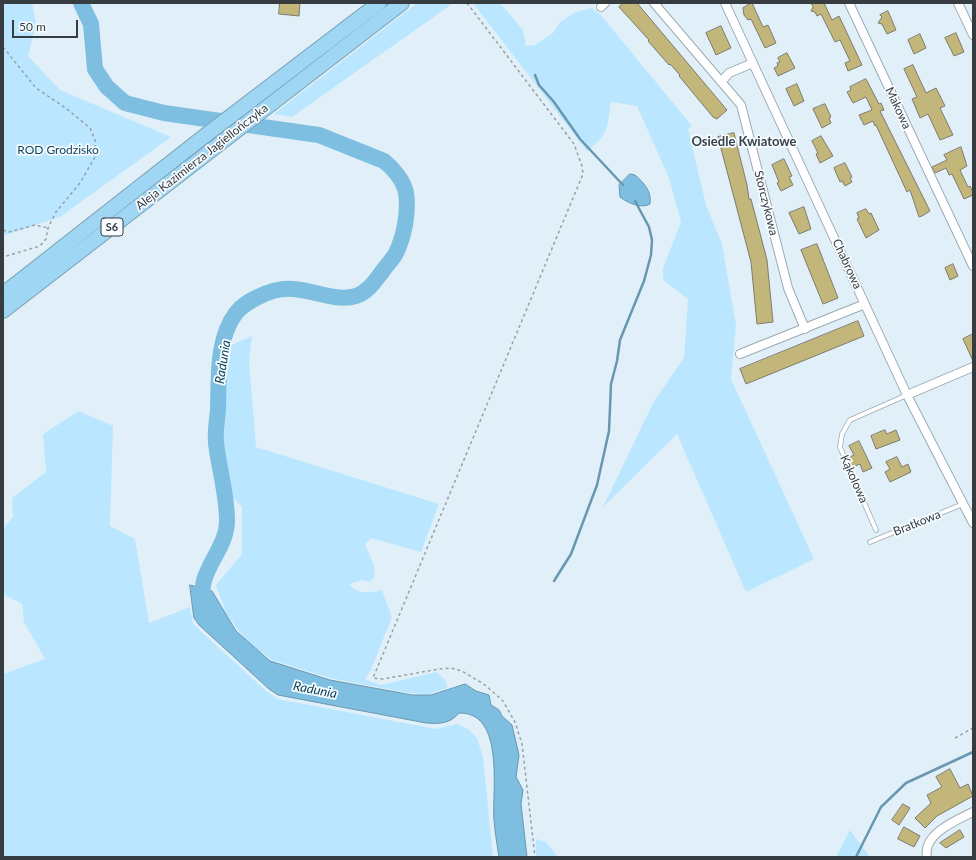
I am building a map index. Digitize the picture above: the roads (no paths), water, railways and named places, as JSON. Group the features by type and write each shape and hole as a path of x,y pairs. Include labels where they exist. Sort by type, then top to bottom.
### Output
{"highway":[{"name":"Aleja Kazimierza Jagiellończyka","path":"3,294 202,138 379,3"},
{"name":"Aleja Kazimierza Jagiellończyka","path":"3,311 402,3"}],"street":[{"name":"Storczykowa","path":"654,3 741,105 788,288 805,329"},
{"name":"Chabrowa","path":"725,3 907,395 973,523"},
{"name":"Makowa","path":"849,3 973,266"},
{"path":"958,3 973,36"},
{"path":"722,81 729,73 753,63"},
{"path":"740,354 865,304"},
{"path":"907,395 973,367"},
{"path":"927,857 927,849 941,829 973,812"}],"lane":[{"name":"Kąkolowa","path":"876,530 840,447 842,434 850,420 907,395"},
{"name":"Bratkowa","path":"870,542 963,504"}],"water":[{"path":"630,174 635,175 649,191 650,204 639,206 620,197 619,185"},
{"path":"190,585 212,591 236,631 270,661 330,680 412,695 431,695 465,684 476,691 489,695 491,705 499,710 502,716 512,725 519,755 516,777 523,790 521,804 527,857 499,857 494,820 493,755 490,739 484,725 474,716 459,713 456,717 448,721 426,723 278,695 269,689 199,625 194,618"}],"waterway":[{"name":"Radunia","path":"81,3 91,24 95,69 107,87 125,103 164,113 319,135 384,161 398,175 405,188 407,208 403,233 398,248 395,255 377,279 364,292 356,296 340,298 293,289 275,291 262,295 246,304 238,310 230,323 225,335 220,360 216,435 217,453 226,501 227,521 221,544 206,575 203,585 203,596 207,608"},
{"path":"535,75 539,85 554,102 580,139 623,185"},
{"path":"554,581 571,554 597,485 609,431 611,384 617,361 620,340 644,281 651,255 652,240 649,227 635,201"},
{"path":"856,857 881,807 906,783 973,752"}],"district":[{"name":"Osiedle Kwiatowe","path":"744,142"}],"park label":[{"name":"ROD Grodzisko","path":"58,150"}]}
